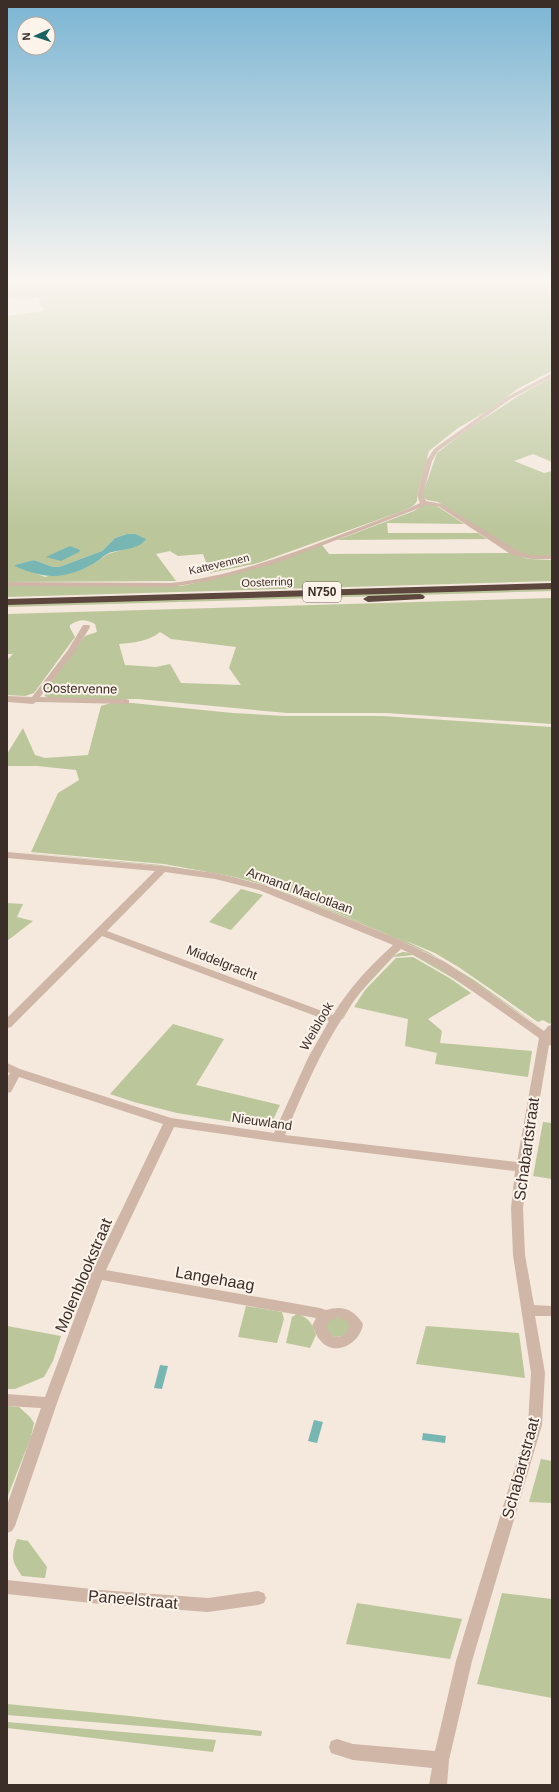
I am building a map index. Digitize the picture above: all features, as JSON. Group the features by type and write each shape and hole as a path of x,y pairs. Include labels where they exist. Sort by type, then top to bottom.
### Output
{"highway":[{"name":"Oosterring","path":"7,602 552,586"},
{"name":"Oosterring","path":"7,609 552,594"}],"street":[{"path":"552,375 507,399 436,450 429,461 420,495 423,502 440,504 515,552 531,557 552,558"},
{"name":"Kattevennen","path":"7,584 171,585 187,583 253,568 271,562 407,511 423,502"},
{"name":"Oostervenne","path":"32,701 71,651 86,628"},
{"name":"Oostervenne","path":"7,699 32,701 126,702"},
{"name":"Armand Maclotlaan","path":"7,855 162,869 215,876 263,888 400,944 441,964 550,1036"},
{"path":"7,1024 156,877 162,869"},
{"name":"Middelgracht","path":"100,932 334,1019"},
{"name":"Weiblook","path":"278,1138 311,1063 334,1019 372,970 400,944"},
{"name":"Schabartstraat","path":"438,1785 441,1760 464,1661 535,1425 538,1373 519,1255 517,1208 522,1167 550,1036"},
{"path":"7,1089 12,1069"},
{"name":"Nieuwland","path":"12,1069 170,1122 278,1138 522,1167"},
{"name":"Molenblookstraat","path":"7,1526 98,1274 170,1122"},
{"name":"Langehaag","path":"98,1274 320,1313 324,1317"},
{"path":"528,1310 552,1311"},
{"path":"7,1400 50,1404"},
{"name":"Paneelstraat","path":"7,1587 101,1597 208,1605 258,1598"},
{"path":"337,1747 352,1752 441,1760"}],"green space":[{"path":"7,364 552,364 552,371 519,388 489,410 458,428 429,451 417,495 417,501 405,510 258,563 210,573 203,554 178,556 170,551 156,554 176,581 7,582","holes":["127,534 136,546 108,554 96,562 45,577 14,565 34,560 53,567 59,567 102,551 115,538"]},
{"path":"552,377 552,462 533,454 514,461 544,473 552,471 552,556 527,555 506,546 438,502 427,500 422,496 437,453 468,429 520,395"},
{"path":"425,504 434,504 464,524 387,523 388,533 478,533 487,539 337,540 414,511"},
{"path":"322,545 329,554 509,553 529,559 552,560 552,581 7,597 7,586 181,586 253,569"},
{"path":"552,588 552,591 7,607 7,604"},
{"path":"552,598 552,724 386,713 287,713 138,699 50,699 45,696 45,691 85,636 97,632 95,624 82,620 70,625 75,637 34,693 25,696 7,695 7,660 13,654 7,654 7,614","holes":["160,632 171,639 236,647 229,668 241,685 181,683 170,664 156,667 125,665 119,644 151,638"]},
{"path":"111,703 132,703 233,713 285,716 382,716 552,727 552,1021 550,1024 543,1020 538,1022 460,968 435,953 286,891 235,877 164,864 31,852 58,793 79,780 76,770 37,766 7,766 7,754 23,728 35,755 45,758 88,755 101,706"},
{"path":"7,851 161,865 234,877 287,893 396,936 430,953 474,980 540,1027 436,957 384,933 285,893 251,883 163,866"},
{"path":"241,889 263,895 231,930 209,922"},
{"path":"7,903 23,904 17,917 33,921 7,941"},
{"path":"403,952 412,954 434,964 488,1001 413,955 393,957 356,997 377,970 395,955"},
{"path":"413,957 451,979 471,993 428,1019 442,1031 440,1043 532,1051 528,1077 435,1064 437,1053 405,1046 408,1019 354,1007 365,990 396,958"},
{"path":"173,1024 224,1039 196,1085 280,1105 273,1120 258,1126 177,1113 110,1094"},
{"path":"543,1122 552,1123 552,1179 533,1176"},
{"path":"246,1306 282,1312 284,1319 277,1343 238,1337"},
{"path":"297,1314 307,1319 315,1331 316,1335 310,1348 286,1343 292,1317"},
{"path":"340,1316 350,1322 350,1332 342,1336 335,1337 327,1331 325,1326 328,1320"},
{"path":"7,1326 61,1336 53,1361 44,1377 15,1389 7,1389"},
{"path":"426,1326 519,1333 525,1378 416,1364"},
{"path":"7,1406 19,1407 34,1423 31,1437 7,1498"},
{"path":"541,1459 552,1461 552,1503 529,1502"},
{"path":"17,1539 28,1541 47,1567 45,1578 22,1576 13,1558"},
{"path":"502,1593 552,1599 552,1698 477,1684"},
{"path":"357,1603 462,1619 450,1659 346,1644"},
{"path":"7,1704 262,1731 261,1736 7,1715"},
{"path":"7,1722 216,1740 213,1752 7,1728"}],"water":[{"path":"127,534 135,534 146,539 139,545 109,553 81,570 66,575 42,575 18,568 14,565 34,560 53,567 59,567 102,551 115,538"},
{"path":"70,546 80,550 79,552 61,561 46,557"},
{"path":"160,1365 168,1366 162,1389 154,1388"},
{"path":"314,1420 323,1422 317,1443 308,1441"},
{"path":"423,1433 446,1436 445,1443 422,1440"}]}
